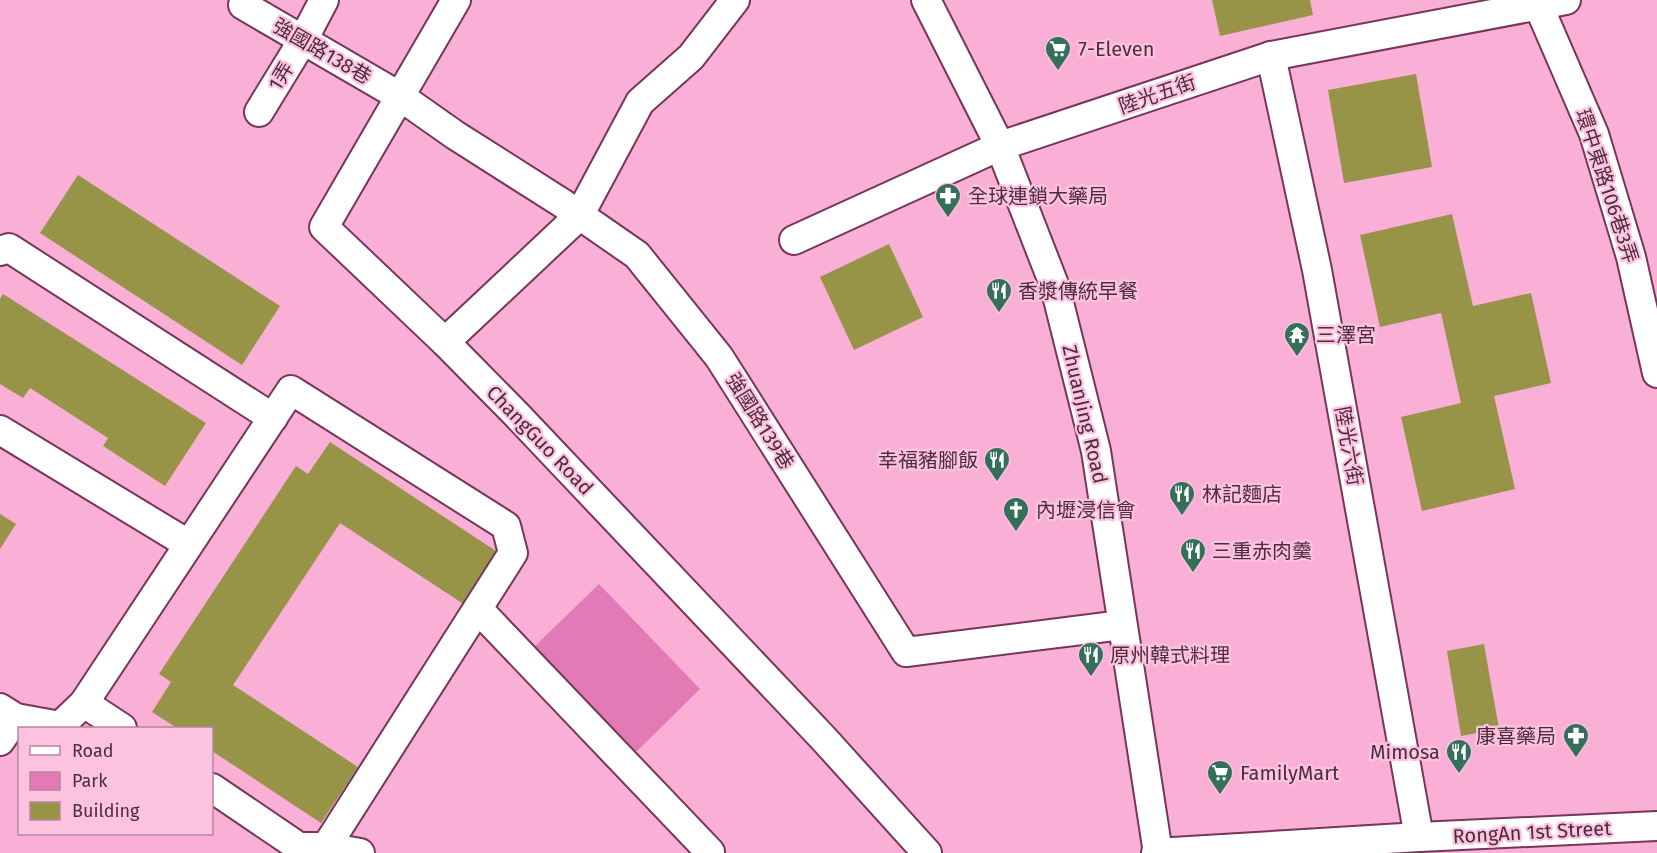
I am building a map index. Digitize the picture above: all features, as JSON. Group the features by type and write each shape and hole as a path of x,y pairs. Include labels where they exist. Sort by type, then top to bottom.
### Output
{"street":[{"name":"1弄","path":"260,112 324,0"},
{"name":"ChangGuo Road","path":"456,0 324,227 445,342 516,414 824,739 927,853"},
{"path":"445,342 579,216 640,102 691,57 735,0"},
{"name":"ZhuanJing Road","path":"926,0 1000,146 1055,287 1096,451 1157,853"},
{"name":"陸光五街","path":"794,240 1000,146 1271,56 1537,3 1566,0"},
{"name":"環中東路106巷3弄","path":"1537,3 1594,134 1631,257 1657,374"},
{"name":"強國路138巷","path":"243,5 401,97"},
{"name":"陸光六街","path":"1271,56 1317,270 1419,837"},
{"name":"強國路139巷","path":"401,97 455,135 562,202 637,255 719,357 906,652 1122,626"},
{"path":"0,251 9,248 273,418"},
{"path":"0,741 8,713 60,726 84,702 291,390 506,526 513,553 326,847"},
{"path":"0,430 188,544"},
{"path":"478,609 709,853"},
{"path":"84,702 119,727"},
{"path":"213,789 299,847 326,847 360,853"},
{"name":"RongAn 1st Street","path":"1157,853 1419,837 1657,826"}],"green space":[{"path":"599,584 700,689 635,753 533,648"}],"building":[{"path":"1212,0 1310,0 1313,15 1220,36"},
{"path":"1416,74 1432,167 1344,183 1328,90"},
{"path":"78,175 280,306 242,365 40,233"},
{"path":"1452,214 1473,306 1531,293 1551,383 1494,396 1515,489 1422,511 1401,417 1461,403 1441,313 1380,327 1360,235"},
{"path":"889,244 923,317 854,350 820,277"},
{"path":"3,294 206,423 165,486 103,446 108,438 30,388 23,398 0,384 0,299"},
{"path":"330,442 499,553 465,605 340,523 233,685 358,767 321,823 213,752 213,727 175,727 152,712 171,682 159,674 296,466 308,474"},
{"path":"0,514 16,524 0,549"},
{"path":"1484,644 1499,729 1461,736 1447,651"}],"place":[{"name":"7-Eleven","path":"1058,72"},
{"name":"全球連鎖大藥局","path":"948,219"},
{"name":"香漿傳統早餐","path":"999,314"},
{"name":"三澤宮","path":"1297,358"},
{"name":"幸福豬腳飯","path":"997,483"},
{"name":"林記麵店","path":"1182,517"},
{"name":"內壢浸信會","path":"1016,533"},
{"name":"三重赤肉羹","path":"1193,574"},
{"name":"原州韓式料理","path":"1091,678"},
{"name":"康喜藥局","path":"1576,759"},
{"name":"Mimosa","path":"1459,775"},
{"name":"FamilyMart","path":"1220,796"}]}
